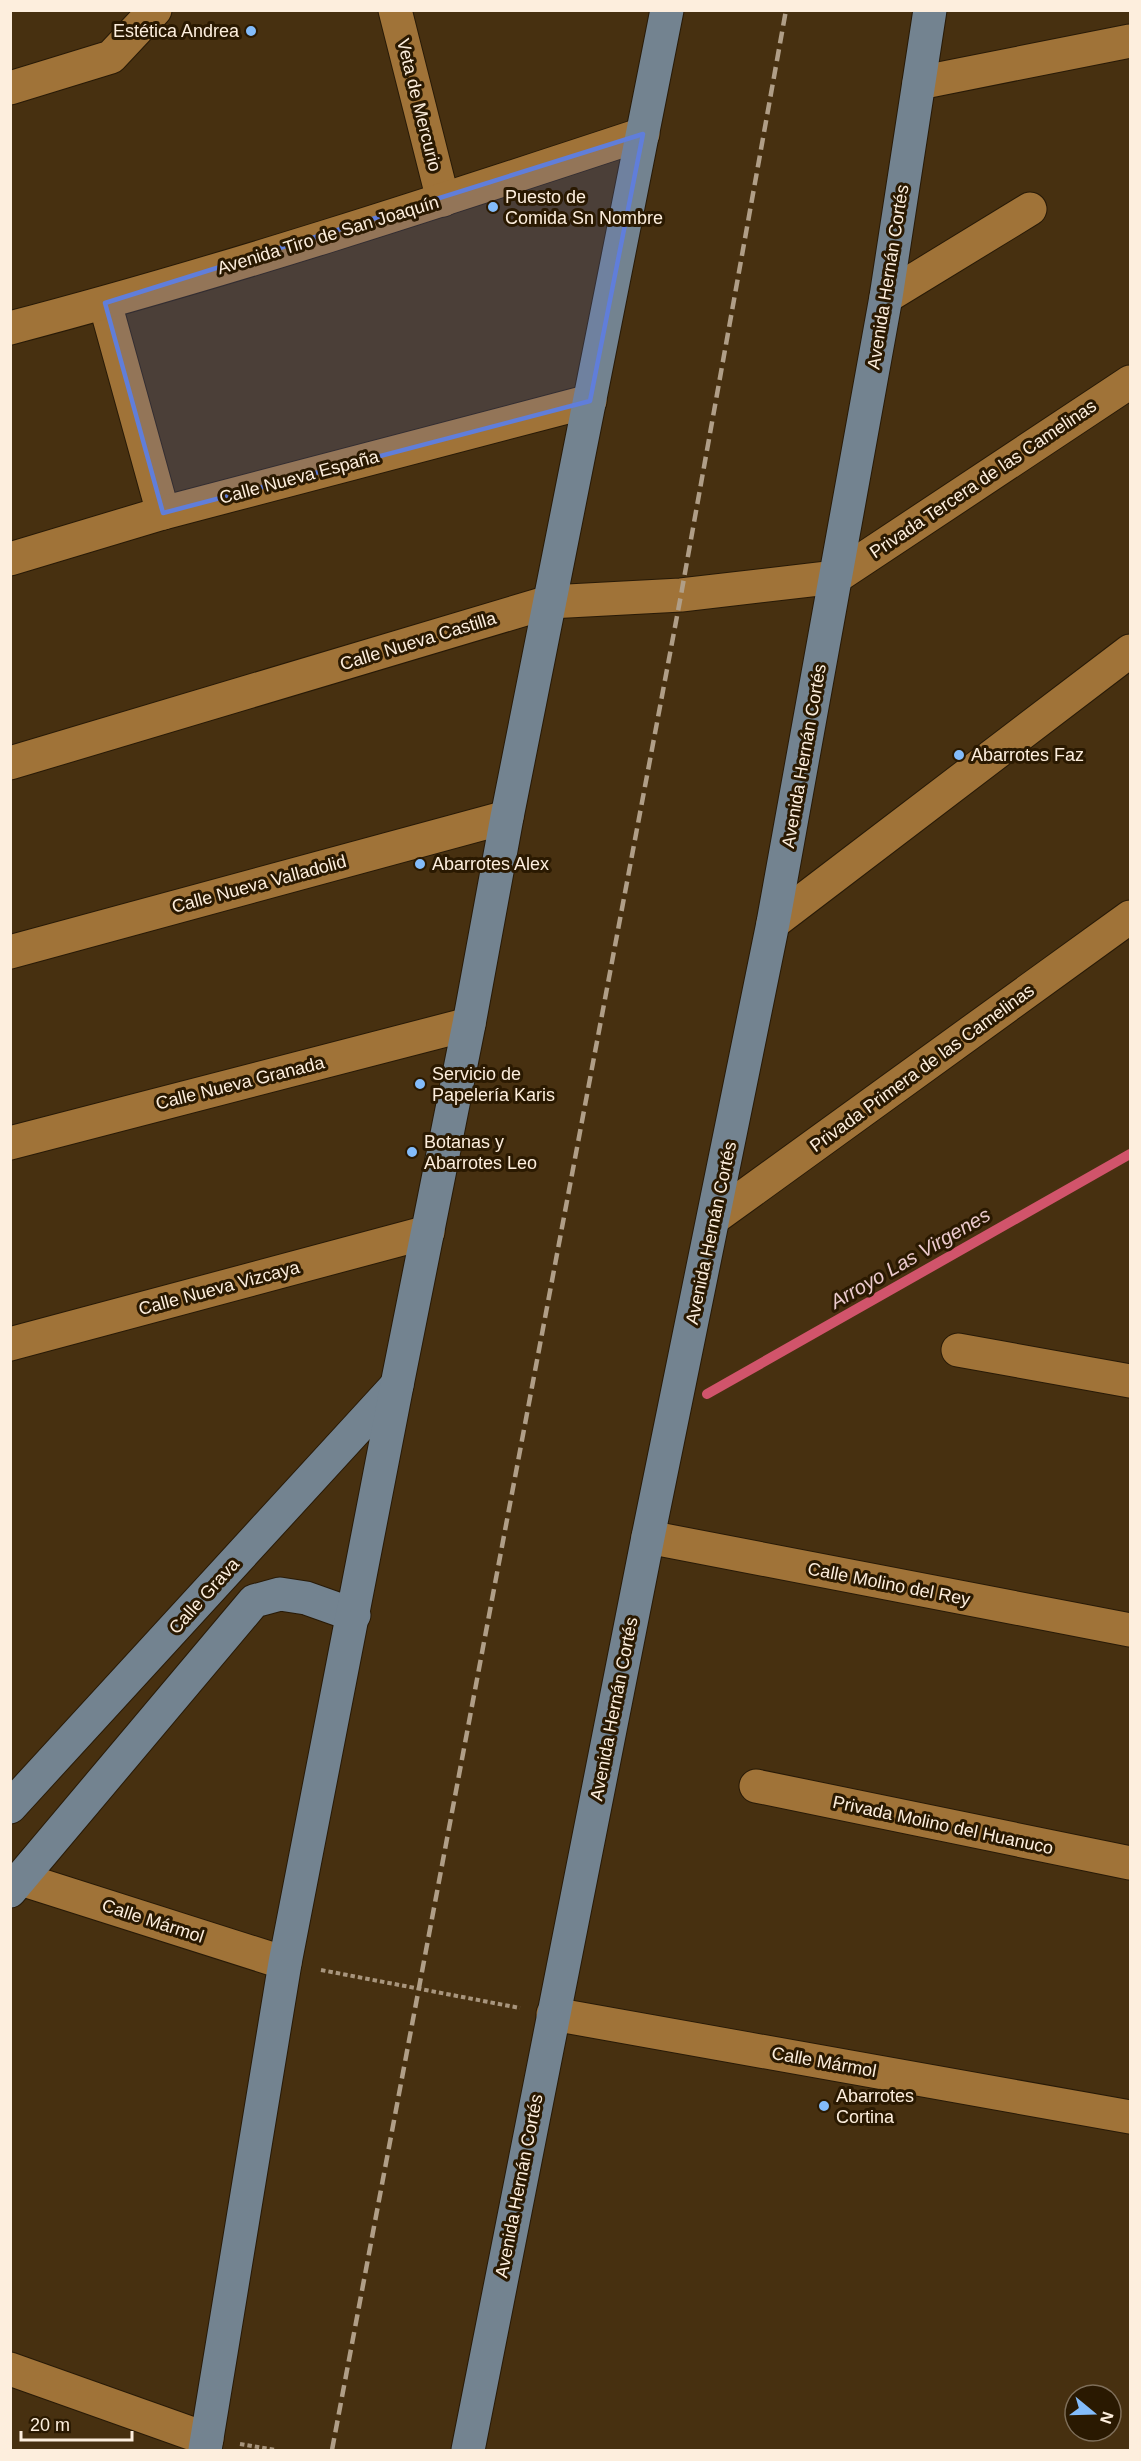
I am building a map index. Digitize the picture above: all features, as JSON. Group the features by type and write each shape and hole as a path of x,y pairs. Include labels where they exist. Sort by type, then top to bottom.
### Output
{"main road":[{"path":"206,2445 285,1963 397,1385 470,1024 507,816 667,10"},
{"name":"Avenida Hernán Cortés","path":"468,2451 648,1537 773,924 886,297 930,10"},
{"name":"Calle Grava","path":"10,1807 397,1385"},
{"path":"16,1885 254,1601 280,1594 306,1598 354,1615"}],"street":[{"path":"10,88 111,57 155,10"},
{"name":"Veta de Mercurio","path":"395,10 443,200"},
{"path":"919,83 1131,41"},
{"name":"Avenida Tiro de San Joaquín","path":"10,328 105,303 443,200 643,134"},
{"path":"886,297 1030,209"},
{"path":"105,303 163,513"},
{"name":"Privada Tercera de las Camelinas","path":"836,578 1131,382"},
{"name":"Calle Nueva España","path":"10,559 163,513 590,401"},
{"name":"Calle Nueva Castilla","path":"10,763 549,602 681,595 836,578"},
{"path":"773,924 1131,651"},
{"name":"Calle Nueva Valladolid","path":"10,952 507,816"},
{"name":"Privada Primera de las Camelinas","path":"714,1218 1131,917"},
{"name":"Calle Nueva Granada","path":"10,1143 470,1024"},
{"name":"Calle Nueva Vizcaya","path":"10,1344 428,1232"},
{"path":"958,1350 1131,1381"},
{"name":"Calle Molino del Rey","path":"648,1537 1131,1630"},
{"name":"Privada Molino del Huanuco","path":"756,1786 1131,1863"},
{"name":"Calle Mármol","path":"16,1885 285,1963"},
{"name":"Calle Mármol","path":"553,2014 1131,2117"},
{"path":"10,2369 206,2445"}],"path":[{"path":"285,1963 553,2014"}],"highlighted area":[{"path":"643,134 590,401 163,513 105,303"}],"waterway":[{"name":"Arroyo Las Virgenes","path":"707,1394 1130,1154"}],"railway":[{"path":"332,2450 681,595 786,10"}],"place":[{"name":"Estética Andrea","path":"251,31"},
{"name":"Puesto de Comida Sn Nombre","path":"493,207"},
{"name":"Abarrotes Faz","path":"959,755"},
{"name":"Abarrotes Alex","path":"420,864"},
{"name":"Servicio de Papelería Karis","path":"420,1084"},
{"name":"Botanas y Abarrotes Leo","path":"412,1152"},
{"name":"Abarrotes Cortina","path":"824,2106"}]}
